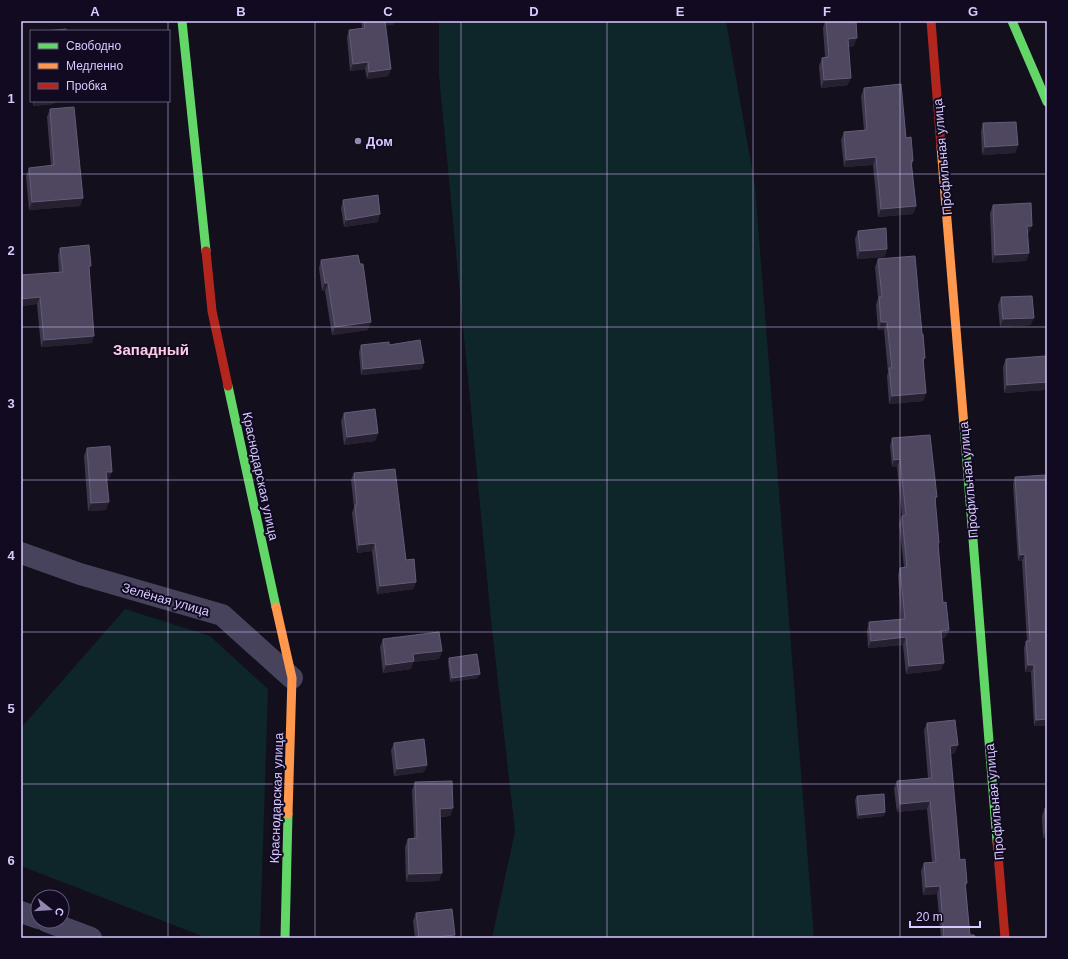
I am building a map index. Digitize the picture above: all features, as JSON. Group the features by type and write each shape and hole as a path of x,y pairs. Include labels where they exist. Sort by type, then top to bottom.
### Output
{"street":[{"name":"Краснодарская улица","path":"182,21 212,311 292,678 285,938"},
{"name":"Профильная улица","path":"931,21 1005,938"},
{"path":"1012,21 1047,102"},
{"name":"Зелёная улица","path":"21,552 80,574 222,615 292,678"},
{"path":"68,929 92,938"}],"green space":[{"path":"439,21 726,21 755,186 814,938 492,938 515,831 491,620 439,75"},
{"path":"125,609 210,636 268,689 260,938 207,938 21,866 21,728"}],"building":[{"path":"364,21 385,21 391,69 369,72 368,62 353,64 349,30 365,28"},
{"path":"826,21 856,21 857,38 848,39 851,78 824,80 822,58 829,57"},
{"path":"901,84 906,138 911,137 913,161 911,161 916,206 881,209 876,157 846,160 844,132 867,130 864,88"},
{"path":"74,107 83,198 32,202 29,168 54,165 50,109"},
{"path":"1016,122 1018,145 985,147 983,123"},
{"path":"378,195 380,214 346,220 343,200"},
{"path":"1031,203 1032,226 1027,226 1029,253 995,255 993,205"},
{"path":"886,228 887,249 860,251 858,231"},
{"path":"89,245 94,336 44,340 40,297 21,299 21,275 63,272 60,248"},
{"path":"358,255 360,264 363,264 371,322 335,327 328,283 325,283 321,260"},
{"path":"915,256 925,358 923,358 926,393 892,396 889,368 892,368 887,322 881,322 879,297 882,297 878,259"},
{"path":"1032,296 1034,318 1003,319 1001,297"},
{"path":"420,340 424,363 363,369 361,345 389,342 389,345"},
{"path":"1046,356 1047,382 1007,385 1006,359"},
{"path":"375,409 378,433 347,437 344,413"},
{"path":"930,435 937,497 935,497 943,603 946,602 949,630 941,631 944,663 909,666 906,637 871,641 869,622 905,619 900,568 907,567 902,516 906,515 900,459 894,460 892,438"},
{"path":"110,446 112,472 106,472 109,502 91,503 87,448"},
{"path":"395,469 406,560 414,559 416,582 380,586 375,543 359,545 355,505 357,505 354,473"},
{"path":"1045,475 1047,501 1047,719 1036,720 1034,665 1028,665 1026,641 1030,641 1025,554 1020,555 1015,477"},
{"path":"439,632 442,651 413,654 414,661 386,665 383,639"},
{"path":"477,654 480,674 452,678 449,658"},
{"path":"955,720 958,745 950,746 960,860 965,859 967,883 965,883 970,935 974,935 975,938 944,938 940,886 926,887 924,863 936,862 930,801 900,804 897,781 932,778 927,723"},
{"path":"424,739 427,765 397,769 394,743"},
{"path":"452,781 453,808 440,809 442,873 409,874 408,839 417,838 415,782"},
{"path":"884,794 885,812 859,815 857,796"},
{"path":"1045,808 1047,808 1047,830 1046,830"},
{"path":"452,909 455,935 419,938 416,913"}],"traffic: fast":[{"path":"182,21 206,251"},
{"path":"1012,21 1047,102"},
{"path":"228,386 276,607"},
{"path":"964,426 997,842"},
{"path":"285,938 288,814"}],"traffic: slow":[{"path":"941,147 964,426"},
{"path":"276,607 292,678 288,814"}],"traffic: jam":[{"path":"931,21 941,147"},
{"path":"206,251 212,311 228,386"},
{"path":"997,842 1005,938"}],"place":[{"name":"Дом","path":"358,141"}],"district":[{"name":"Западный","path":"151,350"}]}
